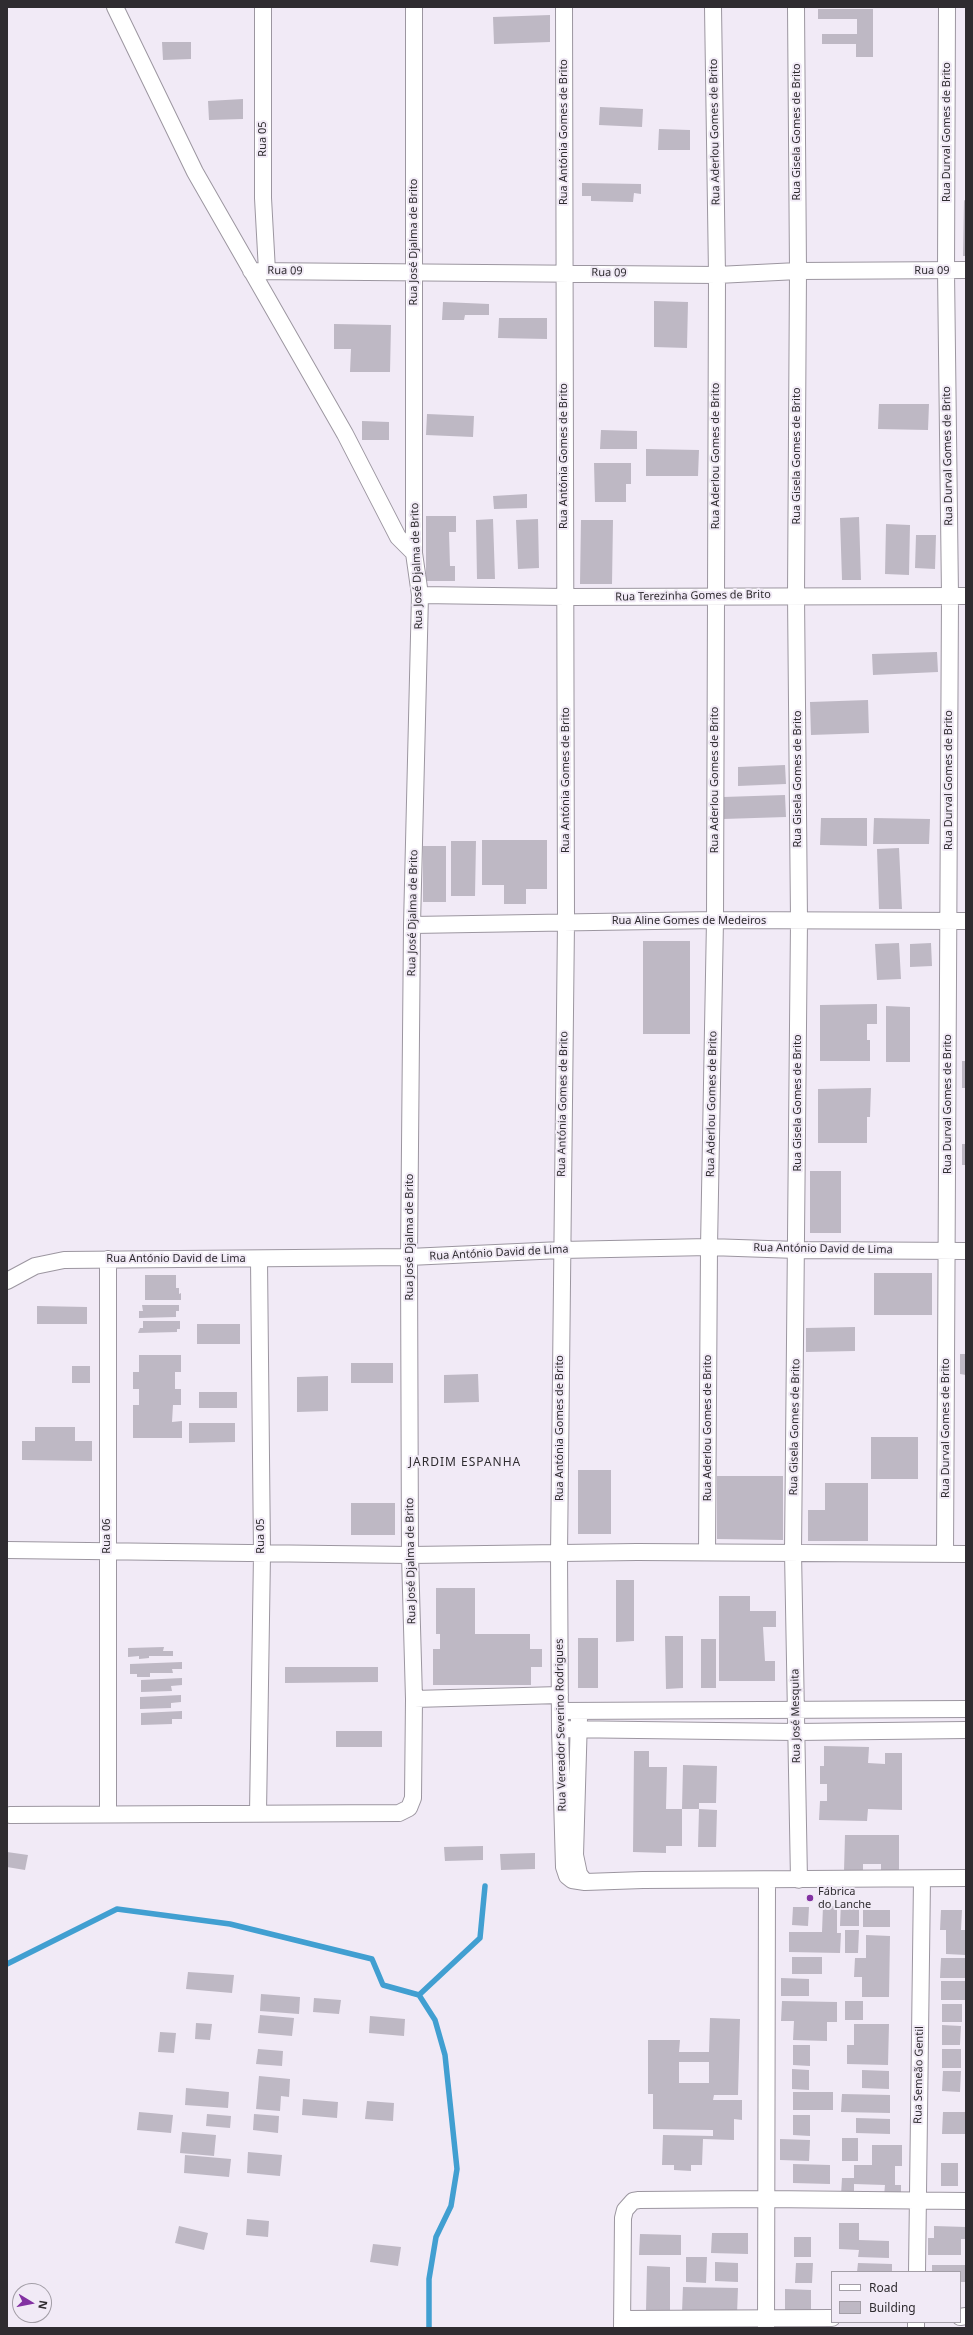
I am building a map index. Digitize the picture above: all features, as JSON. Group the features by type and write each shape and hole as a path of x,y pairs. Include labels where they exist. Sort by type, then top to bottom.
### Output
{"street":[{"path":"115,7 195,172 259,271 398,537 414,554"},
{"name":"Rua 05","path":"259,271 263,198 263,7"},
{"name":"Rua José Djalma de Brito","path":"258,1813 399,1813 409,1808 413,1798 414,1699 410,1555 409,1257 412,925 420,595 414,554 414,7"},
{"name":"Rua Antónia Gomes de Brito","path":"559,1554 561,1250 566,922 563,273 564,7"},
{"name":"Rua Aderlou Gomes de Brito","path":"707,1552 709,1246 715,920 717,275 714,7"},
{"name":"Rua Gisela Gomes de Brito","path":"793,1552 799,921 796,595 798,271 796,7"},
{"name":"Rua Durval Gomes de Brito","path":"945,1553 948,921 958,596 946,271 947,7"},
{"name":"Rua 09","path":"259,271 414,274 563,273 717,275 798,271 966,270"},
{"name":"Rua Terezinha Gomes de Brito","path":"420,595 565,597 715,595 958,596"},
{"name":"Rua Aline Gomes de Medeiros","path":"412,925 715,920 966,921"},
{"name":"Rua António David de Lima","path":"10,1279 35,1266 64,1260 259,1260 409,1257 561,1250 709,1246 797,1250 966,1251"},
{"name":"Rua 06","path":"108,1259 108,1813"},
{"name":"Rua 05","path":"258,1813 262,1554 259,1260"},
{"path":"7,1550 410,1555 707,1552 966,1554"},
{"name":"Rua José Mesquita","path":"793,1552 799,1880"},
{"name":"Rua Vereador Severino Rodrigues","path":"559,1554 560,1729 564,1866 567,1876 572,1880 585,1882 643,1880 966,1878"},
{"path":"414,1699 560,1695"},
{"path":"560,1712 796,1709 966,1709"},
{"name":"Rua Vereador Severino Rodrigues","path":"579,1711 575,1856 579,1874 585,1882"},
{"path":"560,1729 796,1732 966,1730"},
{"path":"10,1815 108,1813 258,1813"},
{"name":"Rua Semeão Gentil","path":"917,2271 922,1879"},
{"path":"766,2323 764,2199 767,1880"},
{"path":"831,2318 766,2323 622,2324 623,2218 629,2204 639,2200 966,2200"}],"building":[{"path":"818,9 873,9 873,57 856,57 856,44 822,44 822,34 857,34 857,19 818,19"},
{"path":"550,15 550,42 494,44 493,17"},
{"path":"162,42 191,42 191,59 163,60"},
{"path":"243,99 243,119 209,120 208,101"},
{"path":"600,107 643,109 642,127 599,125"},
{"path":"659,129 690,130 690,150 658,150"},
{"path":"582,183 641,184 641,194 634,193 633,202 591,201 591,196 582,196"},
{"path":"964,200 966,201 966,256 963,256"},
{"path":"654,301 688,302 687,348 654,347"},
{"path":"443,302 489,304 489,315 465,315 464,320 442,320"},
{"path":"499,318 547,318 547,339 498,338"},
{"path":"334,324 391,325 390,372 350,372 351,349 334,349"},
{"path":"879,404 929,404 928,430 878,429"},
{"path":"427,414 474,416 473,437 426,435"},
{"path":"362,421 389,422 389,440 362,440"},
{"path":"601,430 637,431 637,449 600,449"},
{"path":"646,449 699,450 698,476 646,476"},
{"path":"594,463 631,463 631,484 626,484 626,502 595,502"},
{"path":"527,494 527,508 494,509 493,496"},
{"path":"426,516 456,516 456,532 449,532 450,566 455,566 455,581 426,581"},
{"path":"859,517 861,580 842,580 840,518"},
{"path":"493,519 495,579 477,579 476,520"},
{"path":"538,519 539,568 518,569 516,520"},
{"path":"581,520 613,520 612,584 580,584"},
{"path":"886,524 910,525 909,575 885,574"},
{"path":"916,535 936,535 935,569 915,568"},
{"path":"937,652 938,672 873,675 872,654"},
{"path":"868,700 869,733 811,735 810,702"},
{"path":"785,765 786,784 738,786 738,767"},
{"path":"785,795 786,817 723,819 723,797"},
{"path":"821,818 867,818 867,846 820,845"},
{"path":"874,818 930,819 929,844 873,844"},
{"path":"482,840 547,840 547,889 526,889 526,904 504,904 504,885 482,885"},
{"path":"451,841 476,841 475,896 451,896"},
{"path":"423,846 446,846 446,902 423,902"},
{"path":"899,848 902,909 879,909 877,849"},
{"path":"643,941 690,941 690,1034 643,1034"},
{"path":"899,943 901,979 877,980 875,944"},
{"path":"931,943 932,966 910,967 910,944"},
{"path":"877,1004 877,1024 867,1024 867,1040 870,1040 870,1061 820,1061 820,1005"},
{"path":"886,1006 910,1007 910,1062 886,1062"},
{"path":"962,1061 966,1061 966,1088 962,1088"},
{"path":"871,1088 870,1117 867,1117 867,1143 818,1143 818,1089"},
{"path":"962,1144 966,1144 966,1165 962,1165"},
{"path":"810,1171 841,1171 841,1233 810,1233"},
{"path":"874,1273 932,1273 932,1315 874,1315"},
{"path":"145,1275 176,1275 176,1288 179,1288 181,1300 145,1300"},
{"path":"142,1305 179,1305 179,1311 176,1311 176,1317 139,1318 139,1311 143,1311"},
{"path":"37,1306 87,1307 87,1324 37,1324"},
{"path":"143,1321 180,1321 180,1329 177,1329 177,1332 138,1333 140,1328 143,1328"},
{"path":"197,1324 240,1324 240,1344 197,1344"},
{"path":"855,1327 855,1351 806,1352 806,1328"},
{"path":"960,1354 966,1354 966,1375 960,1374"},
{"path":"139,1355 181,1355 181,1372 175,1372 175,1389 181,1389 181,1405 173,1405 172,1422 182,1421 182,1438 133,1438 133,1405 139,1405 139,1389 133,1389 133,1372 139,1372"},
{"path":"351,1363 393,1363 393,1383 351,1383"},
{"path":"72,1366 90,1366 90,1383 72,1383"},
{"path":"478,1374 479,1402 444,1403 444,1375"},
{"path":"328,1376 328,1411 297,1412 297,1377"},
{"path":"199,1392 237,1392 237,1408 199,1408"},
{"path":"189,1423 235,1423 235,1442 189,1443"},
{"path":"35,1427 75,1427 75,1441 92,1441 92,1461 22,1460 22,1441 35,1441"},
{"path":"871,1437 918,1437 918,1479 871,1479"},
{"path":"578,1470 611,1470 611,1534 578,1534"},
{"path":"717,1476 783,1476 783,1540 717,1539"},
{"path":"825,1483 868,1483 868,1541 808,1541 808,1510 825,1510"},
{"path":"351,1503 395,1503 395,1535 351,1535"},
{"path":"616,1580 634,1580 634,1641 616,1642"},
{"path":"436,1588 475,1588 475,1634 530,1634 530,1649 542,1649 542,1667 531,1667 531,1685 433,1685 433,1649 440,1649 440,1634 436,1634"},
{"path":"719,1596 750,1596 750,1611 776,1611 776,1627 763,1627 765,1661 775,1661 775,1681 719,1681"},
{"path":"665,1636 683,1636 683,1688 666,1689"},
{"path":"578,1638 598,1638 598,1688 578,1688"},
{"path":"701,1639 716,1639 716,1688 701,1688"},
{"path":"164,1647 163,1651 173,1651 173,1656 149,1656 149,1658 139,1659 139,1656 128,1657 128,1648"},
{"path":"182,1662 182,1669 172,1669 173,1673 150,1673 150,1677 137,1677 137,1674 130,1674 130,1664"},
{"path":"285,1667 378,1667 378,1682 285,1683"},
{"path":"182,1678 182,1685 171,1686 172,1691 141,1692 141,1680"},
{"path":"181,1695 181,1702 171,1703 171,1708 140,1709 140,1697"},
{"path":"182,1711 182,1719 172,1719 172,1724 141,1725 141,1713"},
{"path":"336,1731 382,1731 382,1747 336,1747"},
{"path":"824,1746 869,1747 868,1763 885,1764 885,1753 902,1753 902,1810 868,1809 867,1821 819,1820 820,1801 827,1801 827,1784 820,1784 820,1766 824,1766"},
{"path":"634,1751 649,1751 649,1767 667,1767 666,1809 682,1809 682,1846 666,1846 666,1853 633,1852"},
{"path":"683,1765 717,1766 716,1803 699,1803 699,1809 682,1809"},
{"path":"699,1809 717,1810 716,1847 698,1847"},
{"path":"845,1835 899,1835 899,1872 881,1871 881,1864 863,1864 863,1871 844,1871"},
{"path":"483,1846 483,1860 445,1861 444,1847"},
{"path":"7,1852 28,1855 25,1870 7,1867"},
{"path":"535,1853 535,1869 501,1870 500,1854"},
{"path":"841,1901 859,1902 859,1926 840,1926"},
{"path":"823,1906 837,1906 837,1933 841,1933 840,1953 789,1952 789,1932 822,1932"},
{"path":"793,1907 809,1907 808,1926 792,1925"},
{"path":"863,1910 890,1910 890,1927 863,1927"},
{"path":"941,1910 962,1910 961,1930 966,1930 966,1955 946,1954 946,1930 940,1930"},
{"path":"845,1930 859,1930 858,1953 845,1953"},
{"path":"866,1935 890,1936 889,1997 862,1997 862,1977 854,1977 855,1958 866,1958"},
{"path":"792,1957 822,1957 822,1974 792,1974"},
{"path":"941,1958 966,1958 966,1978 940,1978"},
{"path":"188,1972 234,1975 232,1993 186,1989"},
{"path":"781,1978 809,1979 809,1996 781,1996"},
{"path":"941,1981 966,1981 966,2000 941,2000"},
{"path":"261,1994 300,1997 299,2014 260,2011"},
{"path":"314,1998 341,2000 339,2014 313,2012"},
{"path":"782,2001 837,2002 837,2022 827,2022 827,2041 793,2040 794,2021 781,2021"},
{"path":"845,2001 863,2001 863,2020 845,2020"},
{"path":"942,2004 962,2004 962,2022 942,2022"},
{"path":"260,2015 294,2018 292,2036 258,2033"},
{"path":"370,2016 405,2019 404,2036 369,2033"},
{"path":"710,2018 740,2019 738,2095 714,2095 713,2100 742,2100 742,2120 734,2119 734,2140 703,2139 702,2165 691,2165 691,2171 674,2170 674,2165 662,2165 663,2135 713,2136 713,2130 653,2129 653,2094 648,2094 648,2040 680,2040 679,2052 709,2052","holes":["679,2062 709,2062 709,2083 679,2083"]},
{"path":"196,2023 212,2024 210,2040 195,2039"},
{"path":"854,2024 889,2024 888,2065 847,2064 847,2045 854,2045"},
{"path":"942,2025 961,2026 960,2045 942,2045"},
{"path":"160,2032 176,2033 174,2053 158,2052"},
{"path":"793,2045 810,2045 810,2066 793,2065"},
{"path":"258,2049 283,2051 282,2066 256,2064"},
{"path":"942,2049 961,2049 961,2068 942,2068"},
{"path":"792,2069 809,2070 809,2090 792,2089"},
{"path":"862,2070 889,2071 889,2089 862,2088"},
{"path":"943,2071 961,2071 960,2092 942,2091"},
{"path":"259,2076 290,2079 289,2097 281,2096 280,2111 256,2109"},
{"path":"186,2088 229,2092 228,2108 185,2105"},
{"path":"793,2092 833,2092 833,2110 793,2110"},
{"path":"842,2094 890,2095 890,2113 841,2112"},
{"path":"303,2099 338,2102 337,2118 302,2115"},
{"path":"367,2101 394,2103 393,2121 365,2119"},
{"path":"139,2112 173,2115 171,2133 137,2130"},
{"path":"943,2112 966,2112 966,2134 942,2134"},
{"path":"207,2114 231,2116 230,2128 206,2126"},
{"path":"254,2114 279,2116 278,2133 253,2130"},
{"path":"793,2115 810,2115 810,2136 793,2135"},
{"path":"856,2118 890,2119 890,2134 856,2133"},
{"path":"182,2132 216,2135 214,2156 180,2153"},
{"path":"842,2138 858,2138 858,2161 842,2161"},
{"path":"780,2139 810,2140 809,2161 780,2160"},
{"path":"872,2145 902,2145 902,2166 895,2166 895,2185 901,2185 901,2196 884,2196 885,2185 854,2184 854,2195 841,2195 842,2178 854,2178 854,2165 872,2165"},
{"path":"248,2152 282,2155 280,2176 247,2173"},
{"path":"185,2155 231,2159 229,2177 184,2173"},
{"path":"941,2163 958,2163 958,2186 941,2186"},
{"path":"793,2164 830,2165 830,2184 793,2183"},
{"path":"247,2219 269,2221 268,2237 246,2235"},
{"path":"839,2223 859,2223 859,2240 889,2241 889,2258 858,2257 859,2250 839,2249"},
{"path":"179,2226 208,2233 204,2250 175,2243"},
{"path":"934,2226 966,2227 966,2239 961,2239 961,2255 928,2255 928,2238 934,2238"},
{"path":"712,2233 748,2233 748,2254 711,2253"},
{"path":"640,2234 681,2235 681,2255 639,2255"},
{"path":"794,2237 811,2237 811,2257 794,2257"},
{"path":"373,2244 401,2247 398,2266 370,2262"},
{"path":"686,2257 707,2257 706,2283 686,2282"},
{"path":"715,2262 738,2263 738,2282 715,2281"},
{"path":"796,2263 813,2263 812,2283 795,2283"},
{"path":"858,2263 892,2264 892,2271 857,2271"},
{"path":"932,2265 966,2265 966,2282 961,2282 961,2271 932,2271"},
{"path":"647,2266 670,2267 670,2311 646,2311"},
{"path":"683,2287 738,2288 737,2314 682,2312"},
{"path":"785,2289 811,2290 811,2312 785,2312"}],"waterway":[{"path":"7,1964 117,1909 230,1924 372,1959 383,1985 419,1995 480,1938 485,1886"},
{"path":"419,1995 435,2020 445,2055 457,2169 451,2206 436,2237 429,2279 429,2328"}],"place":[{"name":"Fábrica do Lanche","path":"810,1898"}],"district":[{"name":"JARDIM ESPANHA","path":"465,1463"}]}
